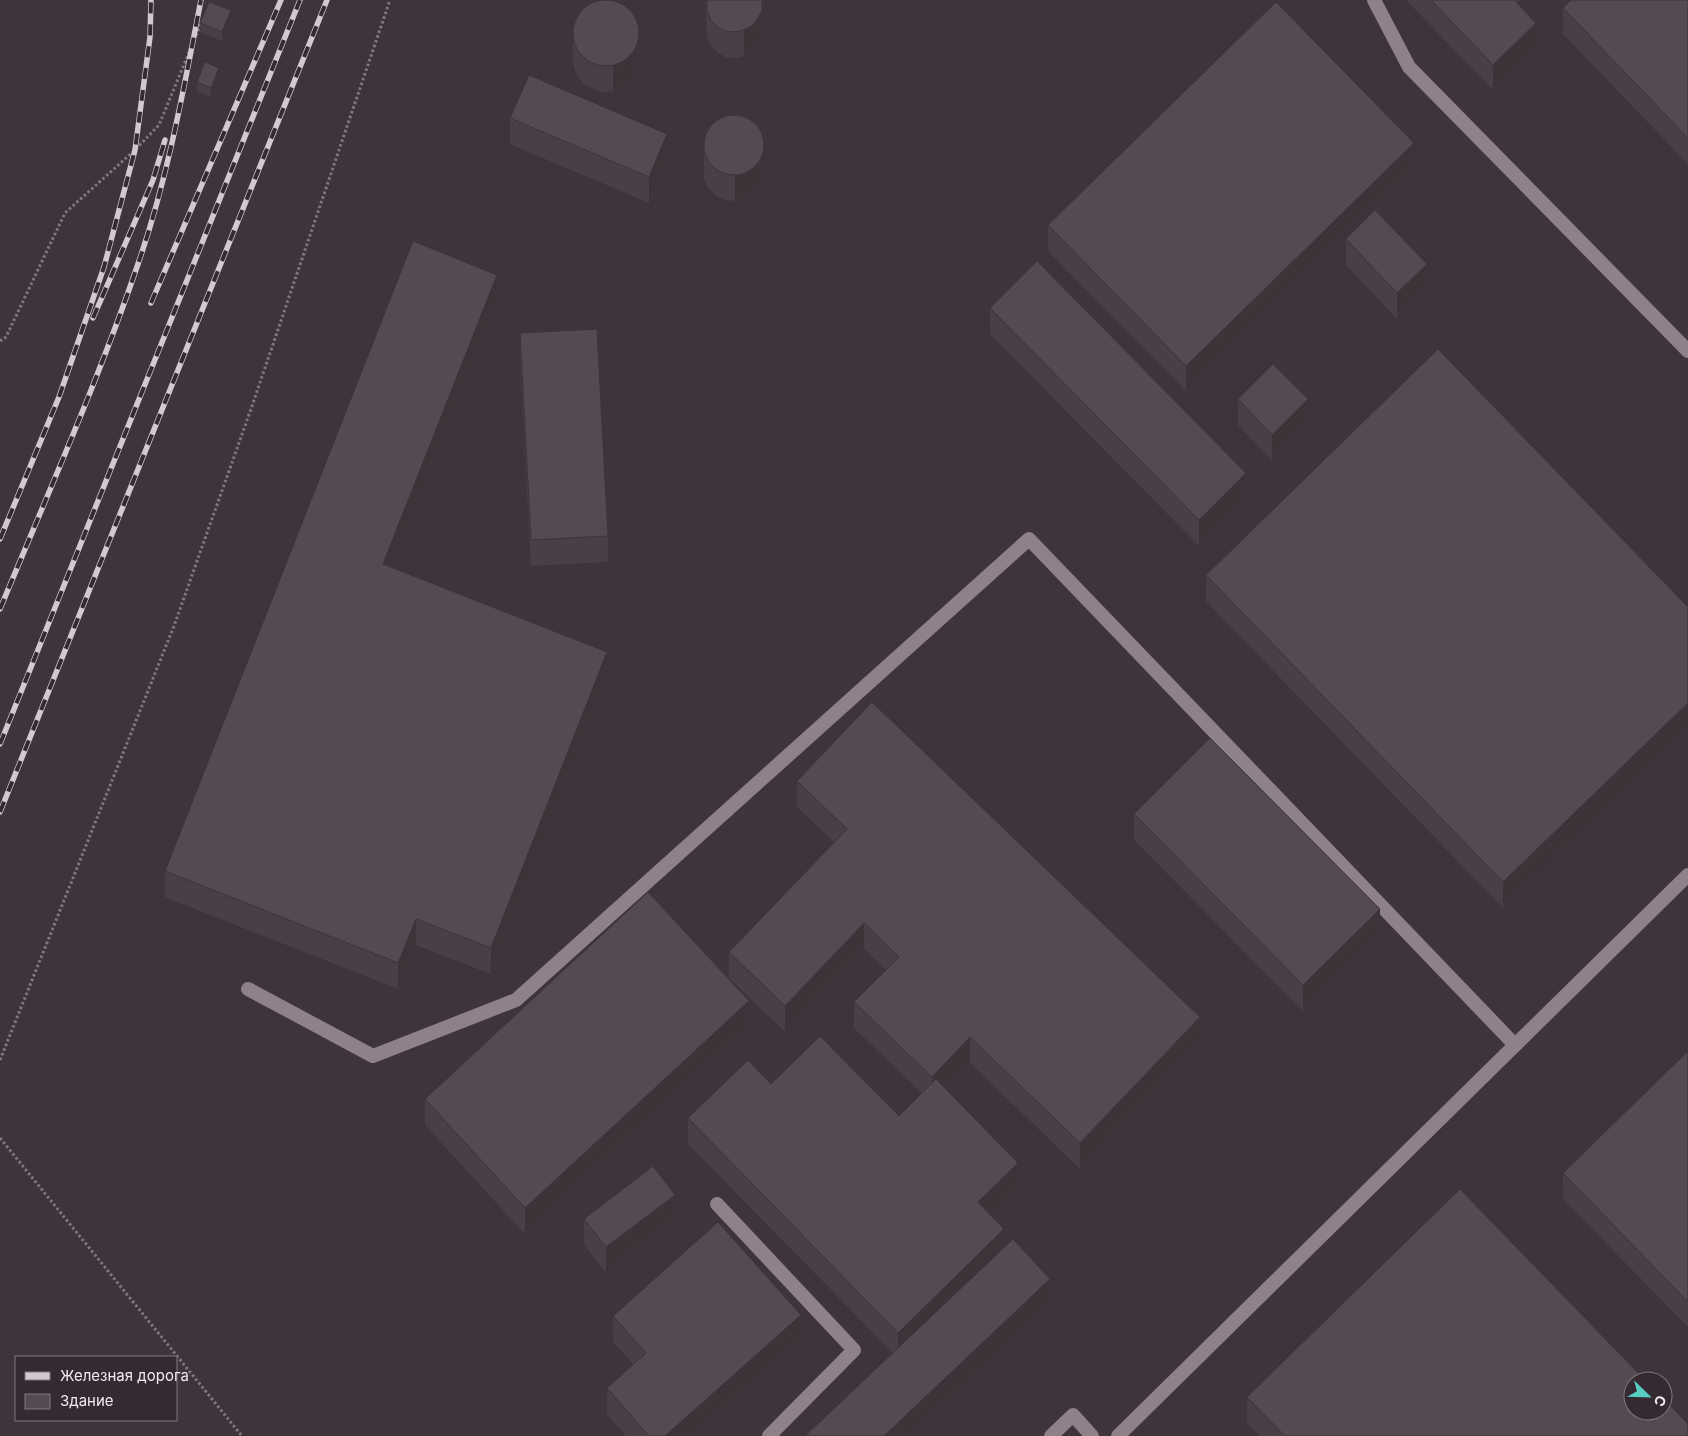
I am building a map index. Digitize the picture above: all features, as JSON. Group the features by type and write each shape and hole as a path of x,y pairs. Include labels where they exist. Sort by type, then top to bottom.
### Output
{"lane":[{"path":"1374,0 1409,67 1688,351"},
{"path":"248,989 373,1056 516,1000 1029,539 1515,1046"},
{"path":"1118,1436 1688,875"},
{"path":"717,1204 854,1350 769,1436"},
{"path":"1051,1436 1073,1416 1092,1436"}],"path":[{"path":"0,1060 174,626 251,409 390,0"},
{"path":"0,341 6,337 66,213 135,150 159,124 204,18"},
{"path":"0,1138 177,1356"},
{"path":"178,1357 242,1436"}],"building":[{"path":"600,0 612,0 624,5 634,15 639,27 637,46 624,61 612,66 600,66 588,61 578,51 573,39 573,27 578,15 588,5"},
{"path":"707,0 762,0 762,10 752,26 735,32 725,31 711,20 707,11"},
{"path":"1431,0 1514,0 1536,23 1493,65"},
{"path":"1571,0 1688,0 1688,138 1563,8"},
{"path":"209,2 231,10 222,32 200,23"},
{"path":"1276,2 1414,143 1186,366 1048,225"},
{"path":"205,62 219,68 211,88 197,82"},
{"path":"529,75 667,134 649,177 510,118"},
{"path":"728,115 740,115 751,120 759,128 764,139 762,157 751,170 740,175 728,175 717,170 709,162 704,151 704,139 709,128 717,120"},
{"path":"1375,210 1427,264 1397,293 1346,239"},
{"path":"413,241 497,275 383,564 607,652 491,948 416,919 398,963 165,871"},
{"path":"1037,261 1246,473 1199,520 990,308"},
{"path":"597,329 608,536 531,540 520,333"},
{"path":"1438,349 1688,607 1688,703 1503,882 1206,575"},
{"path":"1273,364 1308,399 1272,435 1238,399"},
{"path":"872,702 1200,1017 1080,1143 970,1037 932,1077 854,1002 899,957 864,923 785,1006 729,952 847,829 797,781"},
{"path":"1210,738 1380,909 1303,985 1134,814"},
{"path":"648,892 749,1001 525,1208 425,1099"},
{"path":"820,1036 899,1116 936,1079 1018,1163 978,1202 1004,1229 898,1333 688,1118 748,1060 771,1084"},
{"path":"1688,1051 1688,1302 1563,1173"},
{"path":"653,1166 675,1195 606,1247 584,1219"},
{"path":"1460,1189 1636,1371 1623,1371 1623,1421 1673,1421 1673,1408 1688,1424 1688,1436 1285,1436 1247,1397"},
{"path":"718,1222 801,1315 665,1436 649,1436 607,1388 646,1353 613,1316"},
{"path":"1013,1239 1050,1279 884,1436 805,1436"}],"railway":[{"path":"0,539 59,397 104,267 135,150 150,37 151,0"},
{"path":"0,609 90,392 139,261 167,164 201,0"},
{"path":"151,303 281,0"},
{"path":"0,744 300,0"},
{"path":"0,812 327,0"},
{"path":"93,318 153,180 165,140"}]}
